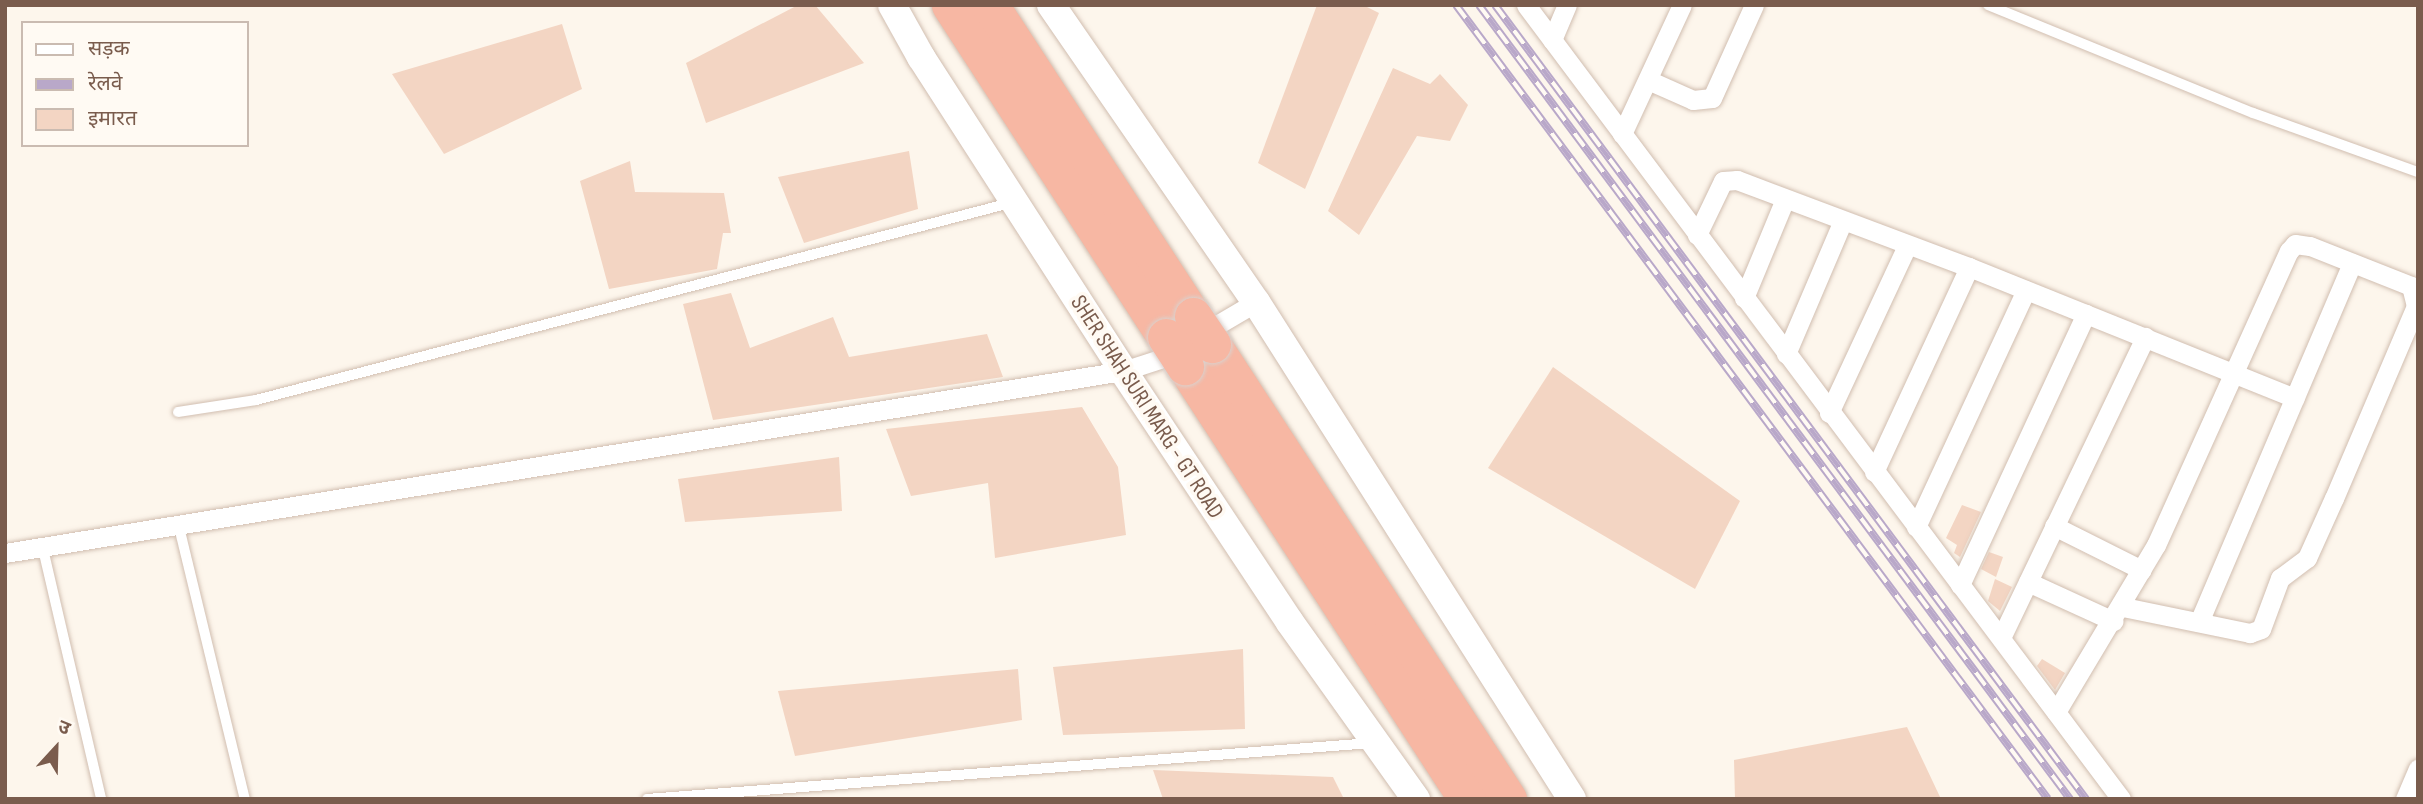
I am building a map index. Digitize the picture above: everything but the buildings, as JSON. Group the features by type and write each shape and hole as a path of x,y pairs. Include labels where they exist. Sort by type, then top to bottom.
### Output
{"highway":[{"path":"950,5 1189,341 1508,799"},
{"path":"990,5 1189,341 1467,799"}],"street":[{"name":"SHER SHAH SURI MARG - GT ROAD","path":"892,5 1123,371 1416,799"},
{"path":"1051,5 1256,302 1572,799"},
{"path":"1526,5 1829,413 2121,799"},
{"path":"1552,40 1567,5"},
{"path":"1647,80 1693,100 1712,98 1754,5"},
{"path":"1622,134 1678,7"},
{"path":"1698,235 1719,189 1728,178 1842,223 1969,267 2295,398"},
{"path":"1745,299 1786,199"},
{"path":"1786,354 1842,223"},
{"path":"2028,582 2118,614 2199,622 2250,633 2261,629 2280,578 2307,558 2416,306 2416,291 2352,262 2295,244 2233,372 2143,570 2118,614 2056,712"},
{"path":"1829,413 1907,246"},
{"path":"2199,622 2352,262"},
{"path":"1874,472 1969,267"},
{"path":"1916,527 2026,290"},
{"path":"5,553 179,527 1123,371 1159,359 1256,302"},
{"path":"1960,585 2086,314"},
{"path":"2001,638 2145,337"},
{"path":"2054,526 2143,570"},
{"path":"2405,799 2418,769"}],"lane":[{"path":"1988,5 2253,113 2418,172"},
{"path":"178,412 256,400 1014,202"},
{"path":"179,527 246,799"},
{"path":"43,549 102,799"},
{"path":"647,799 1376,743"}],"railway":[{"path":"1456,5 2048,799"},
{"path":"1479,5 2070,799"},
{"path":"1495,5 2086,799"}]}
